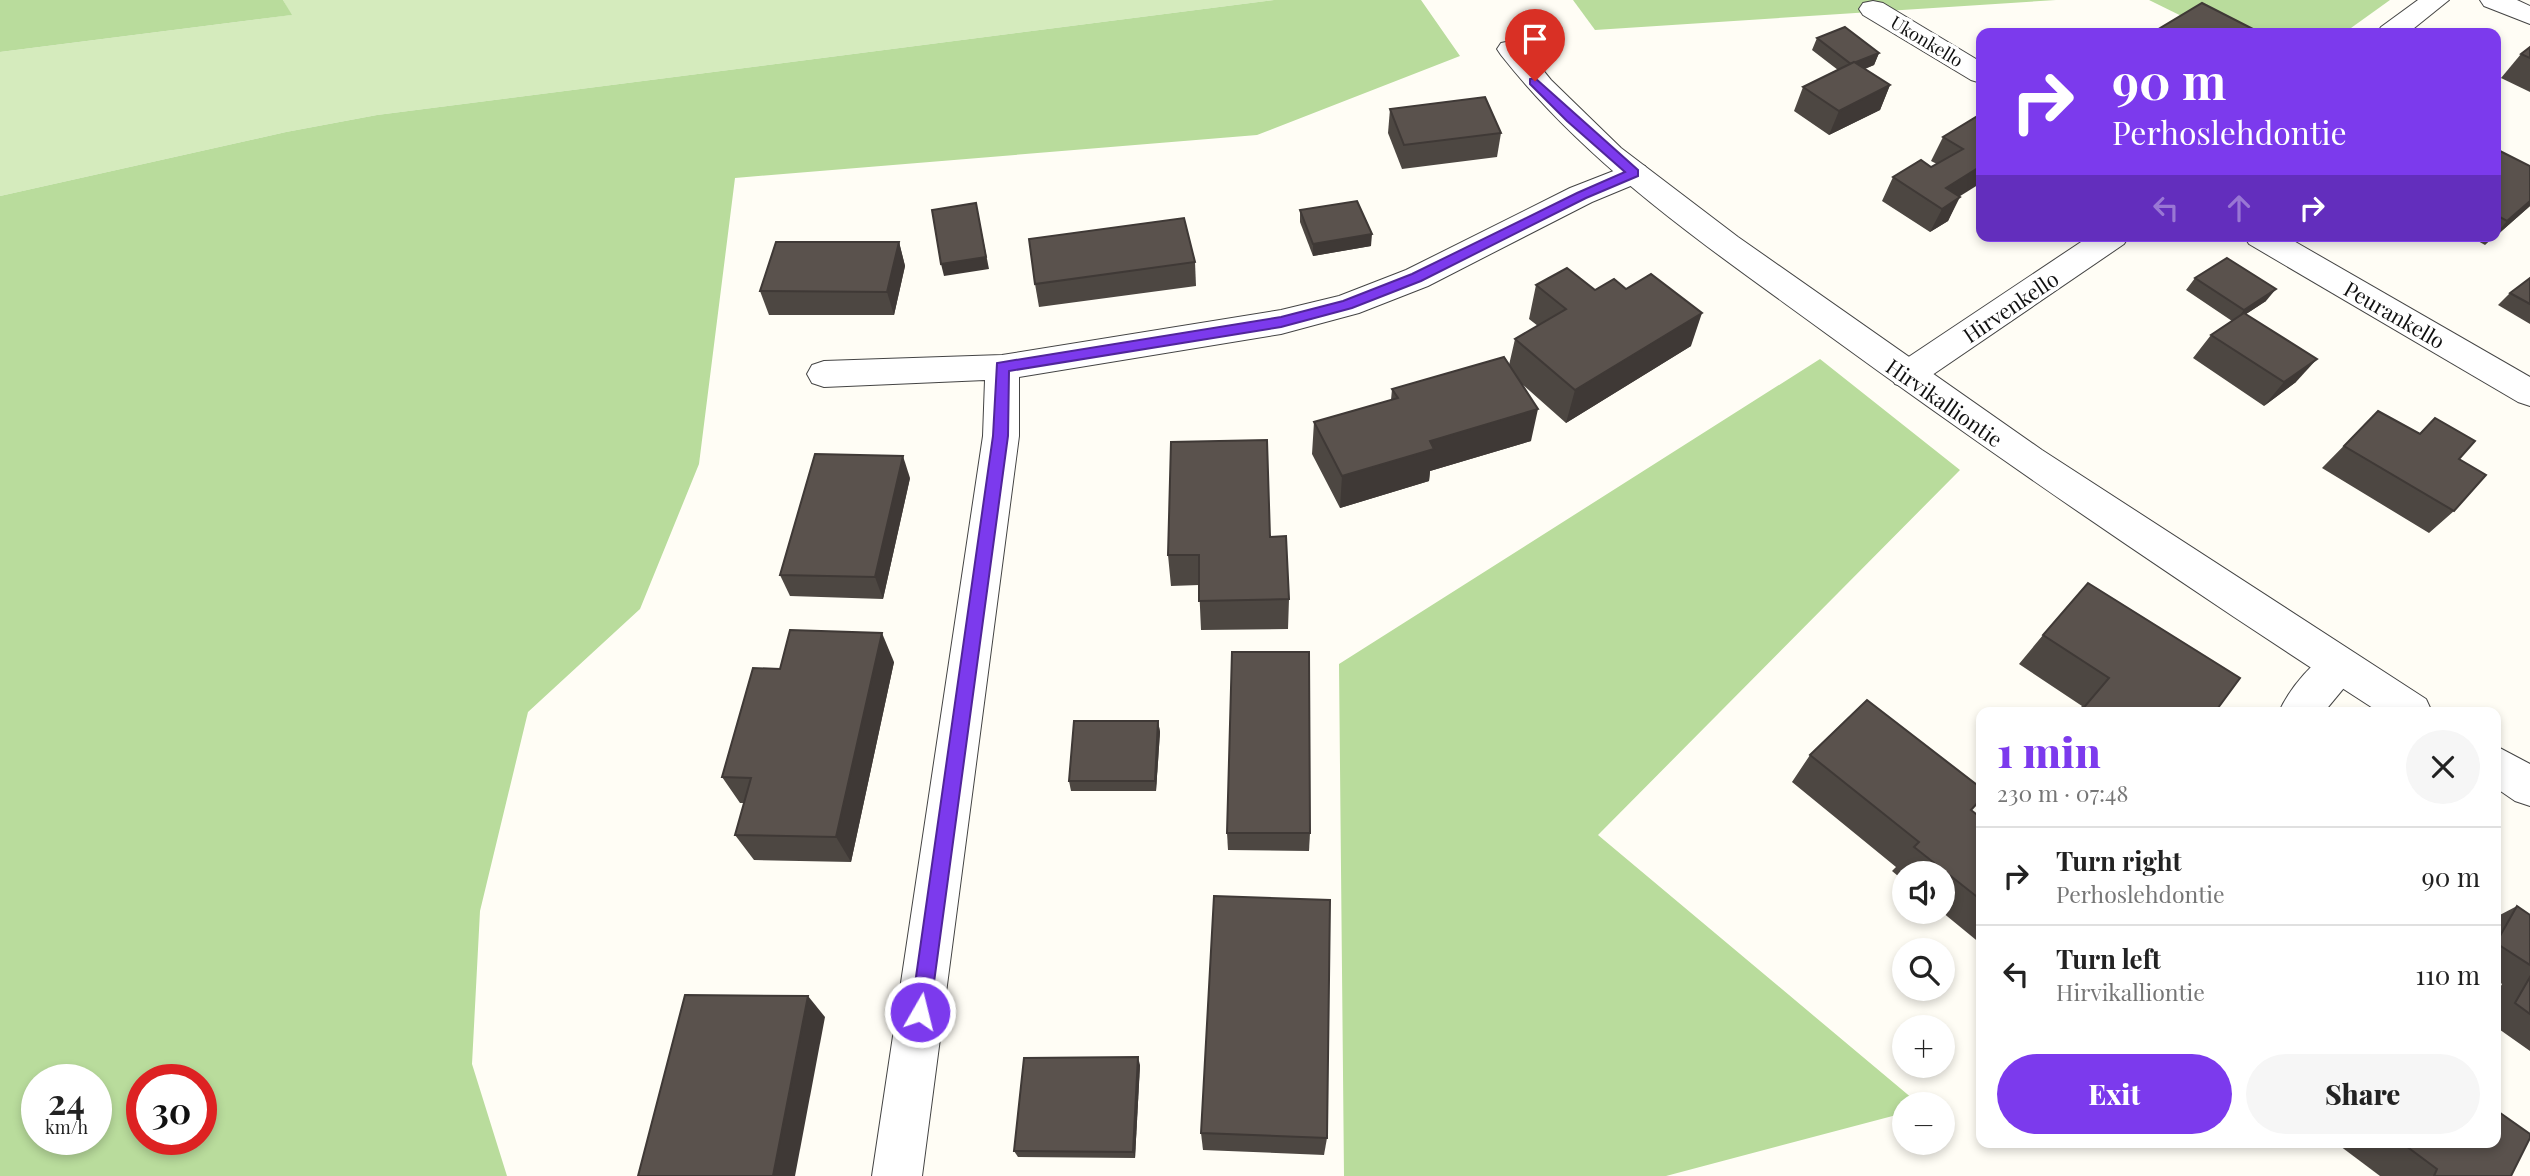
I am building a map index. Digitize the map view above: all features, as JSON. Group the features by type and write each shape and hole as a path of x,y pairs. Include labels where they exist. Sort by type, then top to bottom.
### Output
{"street":[{"path":"2397,28 2435,0"},
{"path":"2494,0 2530,16"},
{"name":"Ukonkello","path":"1873,9 1976,71"},
{"name":"Hirvikalliontie","path":"1511,49 1535,81 1571,119 1634,173 1907,375 2077,495 2404,707"},
{"path":"824,374 1002,367 1281,322 1347,305 1416,278 1581,195 1634,173"},
{"name":"Hirvenkello","path":"1907,375 2104,242"},
{"name":"Peurankello","path":"2270,242 2530,393"},
{"path":"897,1176 1001,436 1002,367"},
{"path":"2303,707 2339,666"},
{"path":"2501,768 2530,787"}],"green space":[{"path":"0,0 283,0 292,15 0,52"},
{"path":"283,0 1274,0 377,115 286,132 0,196 0,52 291,15"},
{"path":"1274,0 1421,0 1460,56 1257,135 735,178 699,464 640,609 528,712 480,911 472,1064 507,1176 0,1176 0,196 286,132 377,115"},
{"path":"1573,0 2056,0 1595,30"},
{"path":"2149,0 2390,0 2351,28 2206,28"},
{"path":"1820,359 1960,470 1598,835 1905,1092 1892,1092 1892,1116 1666,1176 1344,1176 1339,664"}],"building":[{"path":"2202,3 2251,28 2160,28"},
{"path":"1845,27 1879,53 1851,64 1817,38"},
{"path":"2530,47 2530,58 2521,54"},
{"path":"1854,62 1890,85 1839,111 1803,87"},
{"path":"1485,97 1501,133 1404,145 1390,109"},
{"path":"1976,117 1976,169 1946,188 1960,197 1942,209 1893,177 1921,160 1931,167 1963,149 1943,137"},
{"path":"2501,152 2530,166 2530,201 2507,221 2501,218"},
{"path":"1357,201 1372,234 1313,244 1300,210"},
{"path":"976,203 986,257 941,264 932,210"},
{"path":"1184,218 1195,262 1035,284 1029,239"},
{"path":"776,242 899,242 887,292 760,291"},
{"path":"2227,258 2276,289 2244,310 2195,278"},
{"path":"1567,268 1595,290 1614,279 1626,289 1651,274 1702,313 1575,390 1515,339 1566,309 1536,285"},
{"path":"2530,278 2530,304 2510,293"},
{"path":"2244,313 2317,359 2284,382 2211,335"},
{"path":"1504,357 1538,409 1430,441 1434,449 1342,476 1314,422 1398,398 1392,389"},
{"path":"2378,411 2420,434 2435,418 2475,441 2459,459 2486,475 2454,511 2344,446"},
{"path":"1267,440 1270,537 1286,536 1289,599 1199,601 1199,555 1168,555 1171,442"},
{"path":"815,454 903,456 875,577 780,575"},
{"path":"2088,583 2240,678 2219,707 2084,707 2109,678 2043,635"},
{"path":"790,630 882,633 836,837 735,835 751,778 722,777 753,668 780,669"},
{"path":"1232,652 1309,652 1310,833 1227,833"},
{"path":"1867,700 1976,784 1976,804 1971,810 1976,814 1976,896 1955,879 1955,861 1932,861 1914,847 1919,842 1810,755"},
{"path":"1074,721 1158,721 1155,781 1069,781"},
{"path":"1214,896 1330,900 1327,1138 1201,1133"},
{"path":"2517,906 2530,915 2530,965 2501,946 2501,934"},
{"path":"2530,977 2530,1014 2515,1003"},
{"path":"685,995 808,996 773,1176 638,1176"},
{"path":"1138,1057 1133,1152 1014,1151 1024,1058"},
{"path":"2501,1114 2530,1134 2511,1176 2434,1176 2437,1169 2409,1148 2501,1148"}],"route":[{"path":"920,1012 1001,436 1002,367 1281,322 1347,305 1416,278 1581,195 1634,173 1571,119 1535,81"}]}
